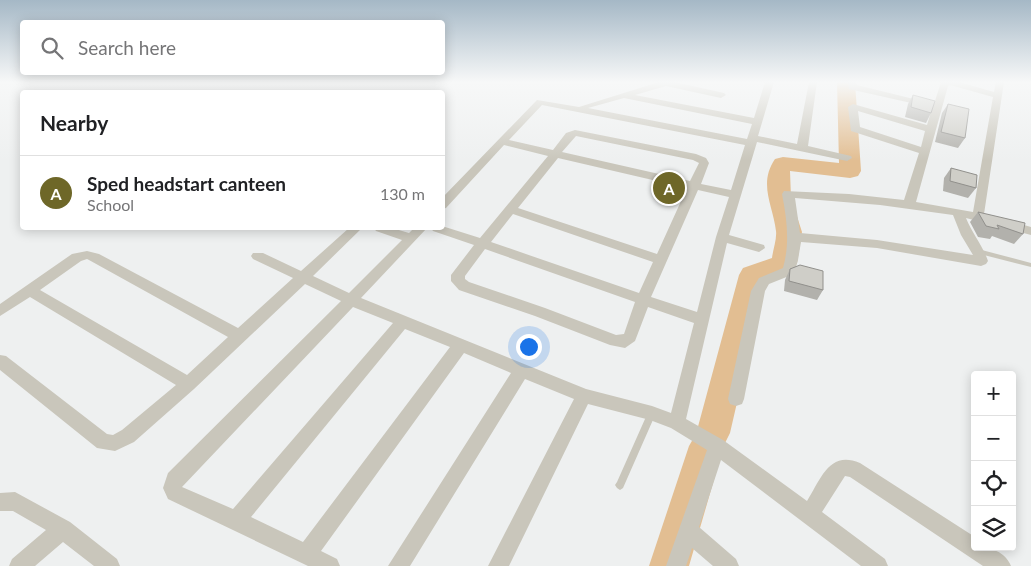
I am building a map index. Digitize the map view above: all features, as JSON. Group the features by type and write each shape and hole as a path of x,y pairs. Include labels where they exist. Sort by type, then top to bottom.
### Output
{"street":[{"path":"445,202 534,108"},
{"path":"582,108 752,141 802,148 847,158"},
{"path":"691,108 758,122"},
{"path":"714,113 716,108"},
{"path":"677,423 722,237 762,108"},
{"path":"802,148 809,108"},
{"path":"853,108 855,129 924,151"},
{"path":"858,108 931,129"},
{"path":"909,205 936,108"},
{"path":"978,216 996,108"},
{"path":"576,133 696,157 704,163 694,186 643,300 630,337 625,342 615,341 540,312 464,286 458,281 458,275 482,243 512,210 570,135 576,133"},
{"path":"503,142 735,195"},
{"path":"736,399 758,291 764,281 789,271 796,237 788,194 909,205 978,216 1031,231"},
{"path":"512,210 661,260"},
{"path":"796,237 877,244 981,261 978,251 966,235 958,213"},
{"path":"0,361 103,442 115,442 128,436 188,384 354,230"},
{"path":"394,230 416,233"},
{"path":"443,230 702,320"},
{"path":"330,566 236,520 175,493 172,488 174,478 416,233"},
{"path":"722,237 759,248"},
{"path":"0,311 77,257 87,255 94,257 239,336"},
{"path":"258,256 351,300 584,396 652,413 677,423 717,446 878,566"},
{"path":"30,290 188,384"},
{"path":"236,520 403,321"},
{"path":"306,554 461,345"},
{"path":"398,566 522,370"},
{"path":"498,566 584,396"},
{"path":"676,566 717,446"},
{"path":"810,514 838,469 845,467 854,469 1001,566"},
{"path":"0,502 15,500 63,529 110,566"},
{"path":"20,566 63,529"},
{"path":"687,530 729,566"}],"lane":[{"path":"978,251 1031,265"},
{"path":"620,485 652,413"}],"building":[{"path":"916,108 933,108 931,113"},
{"path":"947,108 969,109 965,138 941,132"},
{"path":"951,168 977,175 976,188 950,181"},
{"path":"978,212 1025,223 1023,234 997,225 999,229 986,226"},
{"path":"800,265 823,271 823,290 789,281 790,269"}],"waterway":[{"path":"713,433 753,275 784,263 789,232 779,198 779,171 783,164 850,171 847,108"},
{"path":"669,566 707,446"}],"place":[{"name":"Sped headstart canteen","path":"669,188"}]}
